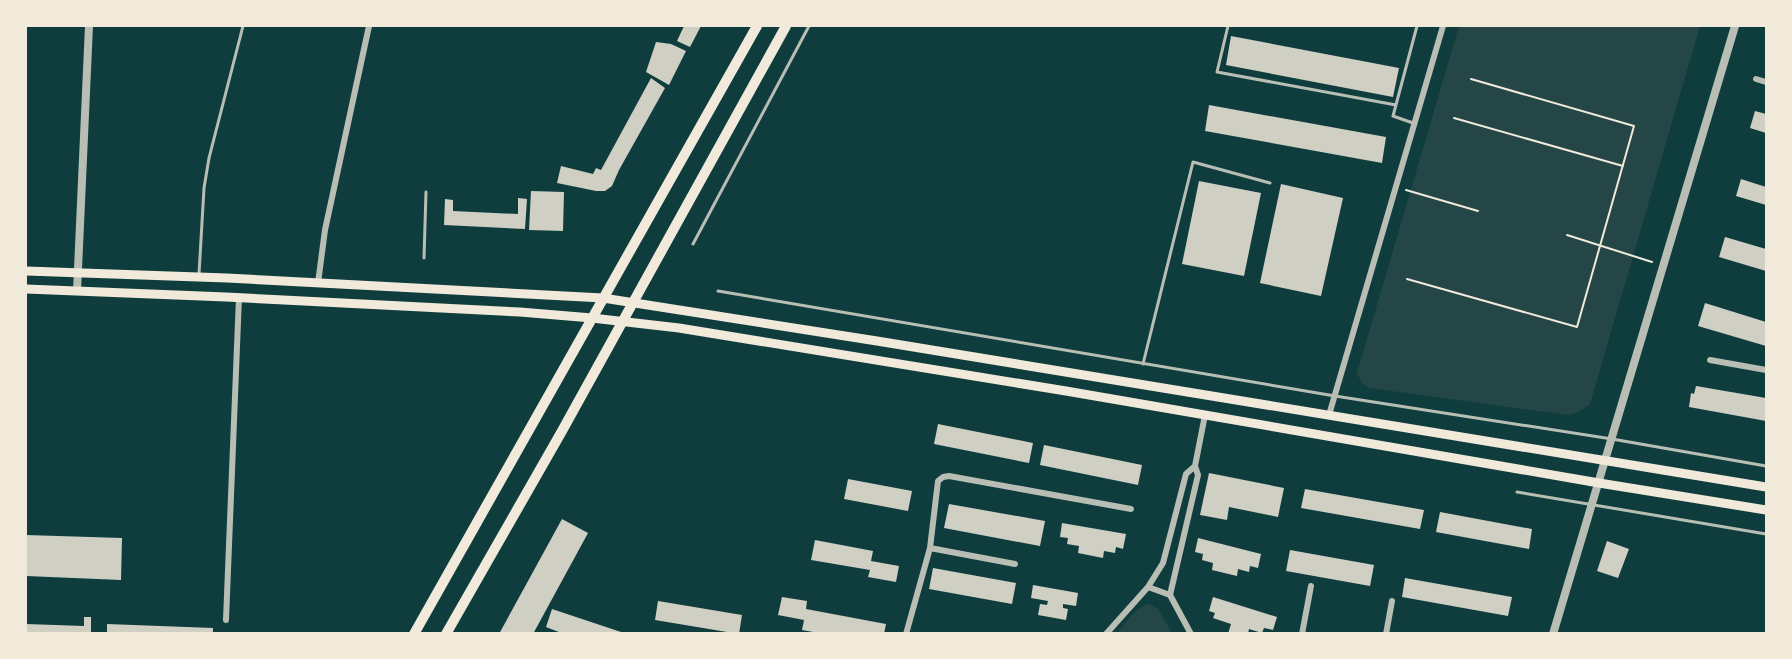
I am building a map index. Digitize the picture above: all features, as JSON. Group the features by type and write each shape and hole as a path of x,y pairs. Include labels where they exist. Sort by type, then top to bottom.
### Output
{"main road":[{"path":"414,633 757,26"},
{"path":"446,633 562,432 786,26"},
{"path":"26,270 603,298 1606,459 1767,487"},
{"path":"26,289 239,297 520,312 679,328 1767,510"}],"street":[{"path":"77,291 88,26"},
{"path":"318,283 325,230 369,26"},
{"path":"1329,415 1443,26"},
{"path":"1553,633 1734,26"},
{"path":"1756,79 1767,82"},
{"path":"226,620 239,297"},
{"path":"1710,360 1767,370"},
{"path":"1170,595 1198,475 1195,466 1205,415"},
{"path":"1106,633 1148,587 1163,563 1186,474 1195,466"},
{"path":"906,633 930,548 938,481 943,477 950,476 1131,509"},
{"path":"930,548 1015,564"},
{"path":"1302,633 1311,586"},
{"path":"1148,587 1170,595 1191,633"},
{"path":"1386,633 1392,601"}],"lane":[{"path":"199,277 204,188 209,158 243,26"},
{"path":"693,244 809,26"},
{"path":"1228,26 1217,72 1396,105"},
{"path":"1414,124 1393,116 1417,26"},
{"path":"1143,364 1193,162 1270,183"},
{"path":"424,258 426,192"},
{"path":"717,291 1143,364 1767,466"},
{"path":"1517,492 1767,534"}],"path":[{"path":"1407,279 1577,327 1634,126 1471,79"},
{"path":"1454,118 1623,166"},
{"path":"1395,187 1478,211"},
{"path":"1566,235 1663,265"}],"shaded area":[{"path":"1459,26 1700,26 1590,404 1579,412 1568,415 1369,388 1362,383 1357,373"},
{"path":"1150,604 1158,609 1172,633 1117,633 1136,611"}],"building":[{"path":"684,26 701,26 690,47 677,41"},
{"path":"1231,36 1399,68 1393,97 1226,65"},
{"path":"656,42 671,44 686,51 669,85 646,72"},
{"path":"651,78 665,88 612,186 605,191 596,191 557,183 561,166 593,174 596,168 601,170"},
{"path":"1209,105 1386,137 1382,163 1205,131"},
{"path":"1755,111 1766,114 1766,133 1750,128"},
{"path":"1741,179 1766,187 1766,205 1736,196"},
{"path":"1199,181 1261,193 1244,276 1182,264"},
{"path":"1281,184 1343,198 1321,296 1260,283"},
{"path":"531,191 564,192 563,231 529,230"},
{"path":"518,198 527,199 525,229 444,225 445,199 453,200 453,211 518,214"},
{"path":"1725,237 1766,249 1766,271 1719,257"},
{"path":"1705,303 1766,322 1766,346 1698,326"},
{"path":"1696,386 1766,398 1766,421 1689,407 1691,393 1694,394"},
{"path":"938,424 1033,443 1029,463 934,444"},
{"path":"1044,445 1142,465 1138,485 1040,465"},
{"path":"1209,473 1284,488 1278,517 1229,507 1227,520 1200,515"},
{"path":"848,479 912,491 908,511 844,499"},
{"path":"1305,489 1424,510 1420,529 1301,508"},
{"path":"949,504 1045,521 1040,546 944,528"},
{"path":"1440,512 1532,529 1529,549 1436,532"},
{"path":"562,519 588,533 533,634 499,634"},
{"path":"1062,523 1126,534 1123,549 1116,547 1115,553 1104,551 1103,558 1078,553 1079,546 1067,544 1068,538 1060,537"},
{"path":"26,535 122,538 121,580 26,576"},
{"path":"1198,538 1261,554 1258,568 1250,566 1249,572 1238,569 1237,576 1212,570 1213,563 1202,560 1203,554 1195,552"},
{"path":"815,540 873,551 871,561 899,566 896,582 868,577 870,570 811,560"},
{"path":"1607,541 1629,549 1618,578 1597,571"},
{"path":"1290,550 1374,565 1370,586 1286,571"},
{"path":"933,568 1016,583 1012,604 929,589"},
{"path":"1405,578 1512,597 1508,616 1402,597"},
{"path":"1033,585 1078,593 1076,606 1063,604 1063,608 1068,609 1066,620 1038,615 1040,604 1047,605 1048,601 1031,598"},
{"path":"782,597 807,601 806,609 886,624 884,634 824,634 802,630 804,620 778,615"},
{"path":"1213,597 1277,617 1273,630 1264,628 1262,633 1249,629 1248,634 1228,634 1231,624 1213,618 1215,613 1209,611"},
{"path":"658,601 742,615 739,634 655,620"},
{"path":"552,609 624,634 564,634 546,627"},
{"path":"84,617 91,617 91,634 26,634 26,624 84,626"},
{"path":"107,624 213,628 213,634 107,634"}]}
